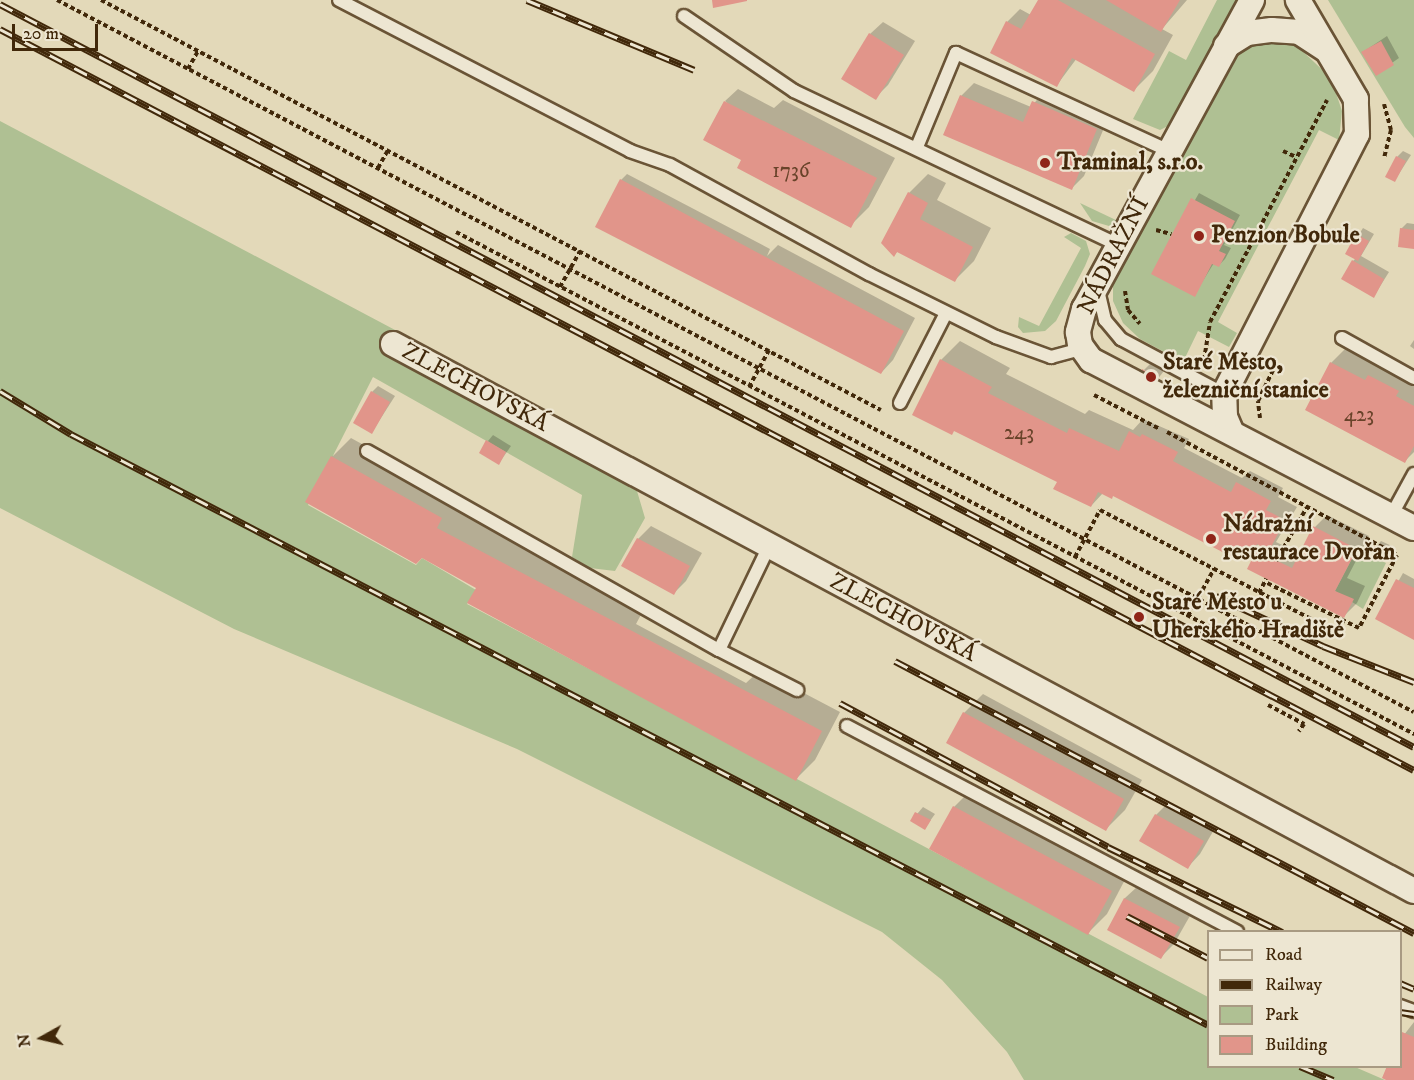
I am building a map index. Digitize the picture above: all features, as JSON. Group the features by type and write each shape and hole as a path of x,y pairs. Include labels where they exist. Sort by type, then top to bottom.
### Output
{"street":[{"name":"NÁDRAŽNÍ","path":"1252,0 1131,220 1080,319 1081,349 1091,360 1414,528"},
{"path":"1231,431 1225,417 1229,383 1355,140 1358,107 1346,78 1298,0"},
{"path":"1226,46 1255,31 1286,30 1305,35 1329,53"},
{"name":"ZLECHOVSKÁ","path":"393,344 1414,891"}],"lane":[{"path":"339,0 630,151 670,165 946,313 1042,356 1058,358 1081,349"},
{"path":"684,16 794,91 917,147 1118,245"},
{"path":"917,147 956,53 1169,151"},
{"path":"1098,283 1105,320 1121,339 1229,383"},
{"path":"900,403 946,313"},
{"path":"1342,338 1414,378"},
{"path":"367,451 719,650 797,690"},
{"path":"1391,516 1414,474"},
{"path":"719,650 769,546"},
{"path":"847,726 1233,930"}],"path":[{"path":"57,0 1414,712"},
{"path":"101,0 892,416 900,403"},
{"path":"188,69 198,51"},
{"path":"1210,322 1333,88 1346,78"},
{"path":"378,168 388,150"},
{"path":"1283,151 1296,158"},
{"path":"1131,220 1149,230 1171,234"},
{"path":"456,232 1414,734"},
{"path":"560,287 580,251"},
{"path":"1126,286 1128,310 1147,328"},
{"path":"749,387 769,350"},
{"path":"1196,354 1229,383 1264,387"},
{"path":"1094,395 1397,555 1359,628 1265,581 1259,593"},
{"path":"1276,561 1307,507"},
{"path":"1075,557 1100,510 1315,621"},
{"path":"1188,616 1214,569"},
{"path":"1268,705 1304,724 1299,730"}],"green space":[{"path":"1217,0 1238,0 1170,125 1160,130 1133,119 1169,51 1186,60"},
{"path":"1328,0 1414,0 1414,138 1405,127"},
{"path":"1274,41 1297,46 1331,78 1342,111 1339,140 1319,130 1218,322 1237,333 1229,347 1198,331 1183,362 1140,339 1123,323 1113,301 1113,276 1218,75 1240,50"},
{"path":"0,121 397,331 387,349 637,491 645,518 615,571 590,568 572,557 582,495 373,377 308,505 416,565 422,558 476,590 467,604 1207,996 1207,1068 1357,1068 1385,1080 1024,1080 1007,1052 942,980 882,932 517,749 234,629 0,508"},
{"path":"1080,203 1118,222 1109,226 1092,221"},
{"path":"1071,233 1086,241 1090,254 1085,266 1056,321 1045,331 1023,333 1018,327 1019,317 1039,326 1081,248 1064,237"},
{"path":"1357,549 1386,563 1363,609 1335,591"}],"building":[{"path":"712,0 747,0 747,1 713,8"},
{"path":"1038,0 1058,0 1155,54 1134,92 1072,58 1057,87 990,53 1006,21 1021,29"},
{"path":"1106,0 1180,0 1161,32"},
{"path":"869,33 904,55 876,100 841,79"},
{"path":"1381,41 1394,65 1376,76 1361,52"},
{"name":"Traminal, s.r.o.","path":"960,95 1023,122 1032,101 1097,129 1072,190 943,135"},
{"path":"724,101 877,178 851,228 737,168 741,160 703,140"},
{"path":"1396,156 1406,161 1395,182 1385,177"},
{"path":"620,179 904,331 881,374 595,227"},
{"path":"908,192 928,203 920,219 973,247 955,282 897,252 894,257 881,243"},
{"name":"Penzion Bobule","path":"1191,198 1235,221 1219,251 1226,254 1219,267 1212,264 1195,297 1151,274"},
{"path":"1400,228 1414,230 1414,249 1398,247"},
{"path":"1356,234 1369,241 1358,261 1345,254"},
{"path":"1352,260 1384,279 1374,298 1341,279"},
{"path":"940,359 992,387 988,393 1067,433 1069,428 1119,451 1129,431 1140,437 1142,434 1178,452 1173,461 1231,492 1236,482 1271,501 1266,510 1285,520 1269,551 1257,544 1253,552 1246,548 1240,561 1113,496 1112,499 1098,492 1091,507 1053,489 1057,482 954,431 952,435 912,415"},
{"path":"1330,362 1365,380 1368,375 1399,391 1396,396 1414,406 1414,446 1405,463 1305,410"},
{"path":"1142,369 1159,378 1156,382 1140,374"},
{"path":"371,391 390,402 372,434 353,423"},
{"path":"486,440 506,452 499,465 479,453"},
{"path":"331,456 442,518 437,528 822,731 796,781 467,603 476,588 422,558 416,564 305,502"},
{"path":"1313,526 1357,549 1335,591 1354,599 1344,618 1247,569 1256,551 1292,568"},
{"path":"637,538 690,566 674,595 621,566"},
{"path":"1374,546 1389,554 1387,559 1371,551"},
{"path":"1396,579 1414,588 1414,640 1375,619"},
{"path":"963,712 1124,799 1106,831 946,743"},
{"path":"953,806 1112,891 1088,935 929,849"},
{"path":"915,812 931,820 925,830 910,821"},
{"path":"1155,814 1204,841 1188,869 1139,841"},
{"path":"1124,898 1180,927 1161,959 1107,930"},
{"path":"1402,1032 1414,1037 1414,1080 1382,1078 1386,1068 1402,1068"}],"railway":[{"path":"527,0 694,70"},
{"path":"0,4 1414,747"},
{"path":"0,29 1414,770"},
{"path":"0,391 71,434 1207,1024"},
{"path":"1216,596 1323,646 1414,682"},
{"path":"895,661 1414,933"},
{"path":"840,703 1108,847 1278,930"},
{"path":"1127,916 1207,957"},
{"path":"1402,984 1414,989"},
{"path":"1402,1012 1414,1014"},
{"path":"1305,1068 1333,1080"}],"place":[{"name":"Traminal, s.r.o.","path":"1045,163"},
{"name":"Penzion Bobule","path":"1199,236"},
{"name":"Staré Město, železniční stanice","path":"1151,377"},
{"name":"Nádražní restaurace Dvořan","path":"1211,539"},
{"name":"Staré Město u Uherského Hradiště","path":"1139,617"}]}
